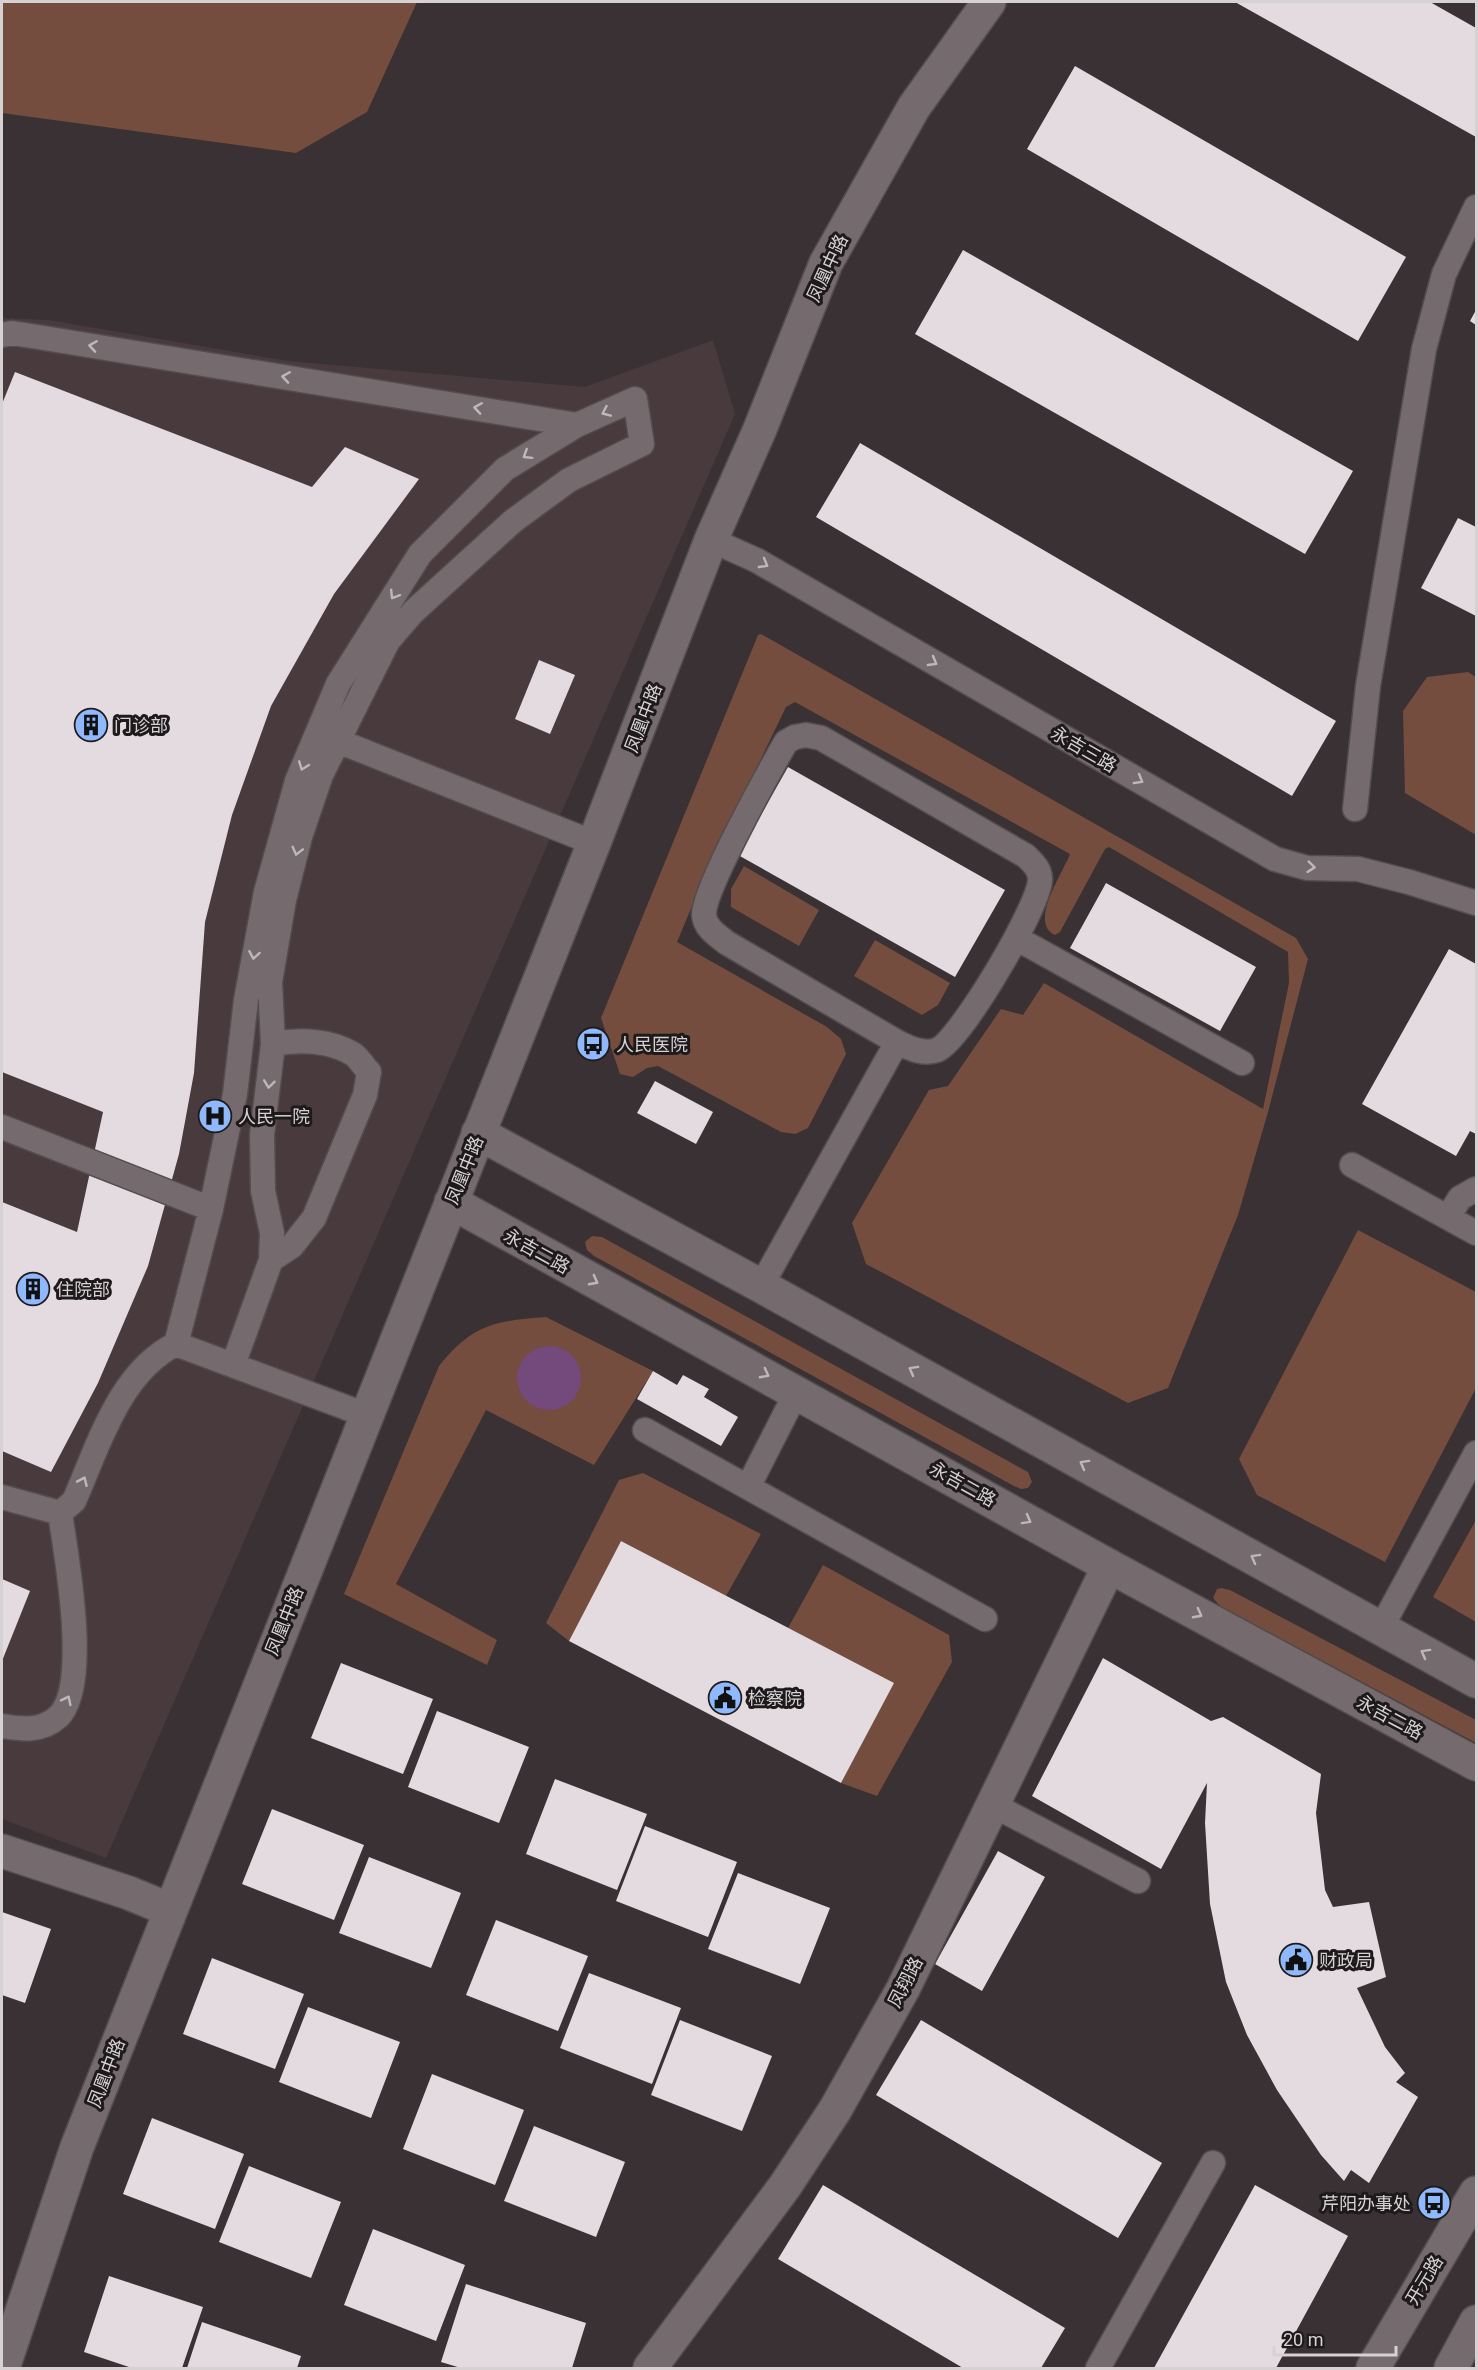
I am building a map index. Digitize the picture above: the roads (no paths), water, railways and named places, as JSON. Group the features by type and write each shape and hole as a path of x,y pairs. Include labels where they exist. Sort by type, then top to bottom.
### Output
{"street":[{"name":"凤凰中路","path":"3,2368 77,2147 594,843 711,540 760,429 826,263 914,107 989,2"},
{"path":"478,1133 761,1286 1476,1681"},
{"name":"永吉二路","path":"451,1202 797,1391 1109,1566 1476,1764"},
{"name":"凤翔路","path":"651,2368 785,2186 835,2110 903,1989 1109,1566"},
{"path":"2,1851 129,1893 170,1910"},
{"name":"开元路","path":"1373,2368 1476,2193"},
{"path":"1451,2368 1476,2322"}],"lane":[{"path":"1355,809 1368,686 1424,349 1444,274 1476,207"},
{"path":"2,335 12,333 577,424"},
{"path":"176,1344 212,1209 235,1094 246,1000 266,892 297,781 338,684 420,554 505,469 577,424 635,399 642,444 569,480 513,521 413,612 388,641 321,775 300,837 282,912 270,982 273,1044 262,1135 263,1191 272,1233 271,1260 233,1365"},
{"name":"永吉三路","path":"711,540 756,560 1275,859 1307,868 1358,869 1476,903"},
{"path":"806,735 821,738 1026,856 1036,866 1041,877 1039,891 1016,938 965,1023 947,1044 937,1050 925,1052 897,1042 727,943 710,928 704,915 712,885 786,742 806,735"},
{"path":"338,741 594,843"},
{"path":"1016,938 1242,1063"},
{"path":"271,1260 292,1246 314,1218 364,1095 369,1072 354,1055 324,1043 290,1041 273,1044"},
{"path":"761,1286 897,1042"},
{"path":"2,1127 212,1209"},
{"path":"1352,1165 1476,1233"},
{"path":"1448,1217 1460,1198 1476,1189"},
{"path":"60,1512 74,1501 123,1392 160,1352 176,1344 366,1415"},
{"path":"748,1487 797,1391"},
{"path":"645,1430 986,1619"},
{"path":"1381,1628 1476,1453"},
{"path":"2,1497 60,1512"},
{"path":"2,1726 30,1730 59,1716 74,1685 74,1630 60,1512"},
{"path":"993,1804 1138,1881"},
{"path":"1098,2368 1213,2163"}],"place":[{"name":"门诊部","path":"91,725"},
{"name":"人民医院","path":"593,1044"},
{"name":"人民一院","path":"215,1116"},
{"name":"住院部","path":"33,1289"},
{"name":"检察院","path":"725,1698"},
{"name":"财政局","path":"1296,1960"},
{"name":"芹阳办事处","path":"1434,2203"}]}
